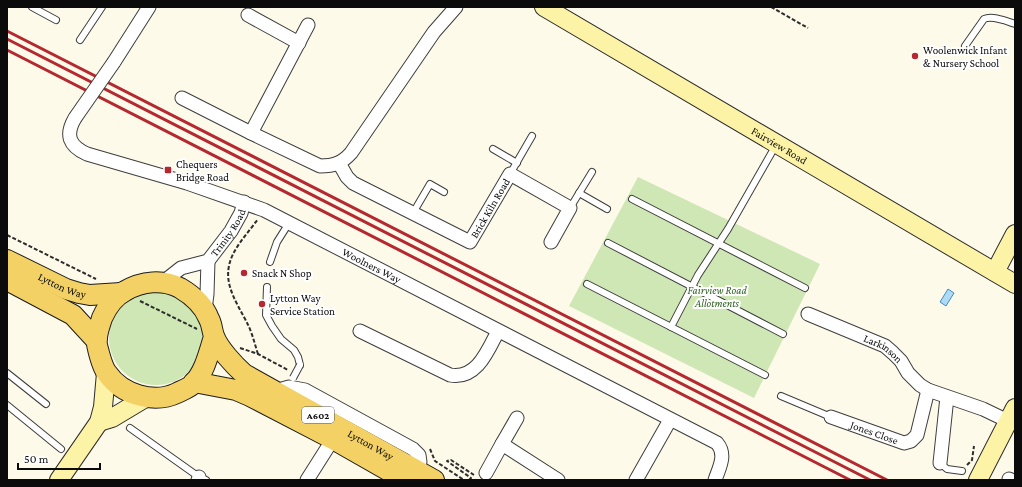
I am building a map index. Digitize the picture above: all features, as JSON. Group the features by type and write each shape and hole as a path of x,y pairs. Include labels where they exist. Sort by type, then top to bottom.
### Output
{"main road":[{"name":"Lytton Way","path":"7,260 66,289 78,293 120,293 142,283 162,283 180,288 193,297 205,310 209,318 206,333 205,364 194,382 189,387 172,395 158,398 147,397 129,392 115,382 106,373 102,364 96,340 106,310 120,293"},
{"name":"Lytton Way","path":"7,280 73,315 96,340"},
{"name":"Lytton Way","path":"206,333 239,369 252,379 286,385 435,471"},
{"name":"Lytton Way","path":"194,382 236,390 333,439 405,480"}],"street":[{"path":"149,7 114,62 70,126 69,134 71,143 79,150 87,154 187,183 244,202"},
{"path":"182,98 320,166 331,166 340,163 351,153 434,32 456,7"},
{"name":"Fairview Road","path":"544,7 1015,284"},
{"path":"248,15 298,43"},
{"path":"251,133 308,25"},
{"name":"Brick Kiln Road","path":"340,163 347,177 353,183 470,242 513,168 570,208"},
{"name":"Woolners Way","path":"244,202 290,222 498,332 713,441 721,447 722,459 715,480"},
{"name":"Trinity Road","path":"205,310 208,261 237,221 244,202"},
{"path":"551,242 570,208"},
{"path":"995,272 1015,234"},
{"name":"Trinity Road","path":"162,283 181,268 208,261"},
{"name":"Larkinson","path":"808,314 885,346 894,352 914,380 928,390 983,409 1012,415"},
{"path":"360,331 450,375 457,376 467,373 480,364 498,332"},
{"path":"59,480 99,422 103,407 106,373"},
{"path":"286,385 305,390 413,449 419,455 420,462"},
{"name":"Jones Close","path":"831,417 904,443 911,441 917,435 928,390"},
{"path":"99,422 112,418 147,397"},
{"path":"940,463 947,397"},
{"path":"978,480 1012,415"},
{"path":"481,474 502,444 517,418"},
{"path":"636,480 670,420"},
{"path":"307,480 333,439"},
{"path":"502,444 558,480"}],"lane":[{"path":"80,40 102,7"},
{"path":"36,8 56,20"},
{"path":"965,46 987,17 1015,24"},
{"path":"493,149 513,168 532,136"},
{"path":"671,327 698,275 719,244 777,144"},
{"path":"570,208 592,172"},
{"path":"413,213 430,184 444,192"},
{"path":"579,193 607,209"},
{"path":"632,199 805,288"},
{"path":"270,262 276,242 290,222"},
{"path":"608,243 783,334"},
{"path":"587,284 765,375"},
{"path":"267,287 266,316 281,339 294,350 300,365 286,385"},
{"path":"7,382 9,375 46,404"},
{"path":"781,396 831,417"},
{"path":"7,405 61,449"},
{"path":"130,428 201,479"},
{"path":"940,463 947,469 962,471"}],"path":[{"path":"771,7 808,28"},
{"path":"258,354 252,334 231,290 228,274 232,258 264,210"},
{"path":"7,235 99,280"},
{"path":"139,301 206,333"},
{"path":"962,471 972,460 974,446"},
{"path":"471,480 471,478 447,461 451,460 481,474"},
{"path":"435,471 464,480"}],"green space":[{"name":"Fairview Road Allotments","path":"638,177 820,264 754,398 569,306"},
{"path":"147,291 165,291 174,294 190,304 200,320 203,329 203,347 200,356 190,372 174,382 165,385 147,385 138,382 122,372 112,356 109,347 109,329 112,320 122,304 138,294"}],"water":[{"path":"948,289 954,293 946,306 940,302"}],"railway":[{"path":"7,31 887,480"},
{"path":"7,39 870,480"},
{"path":"7,50 850,480"}],"place":[{"name":"Woolenwick Infant & Nursery School","path":"915,56"},
{"name":"Chequers Bridge Road","path":"168,170"},
{"name":"Snack N Shop","path":"244,273"},
{"name":"Lytton Way Service Station","path":"262,304"}]}
